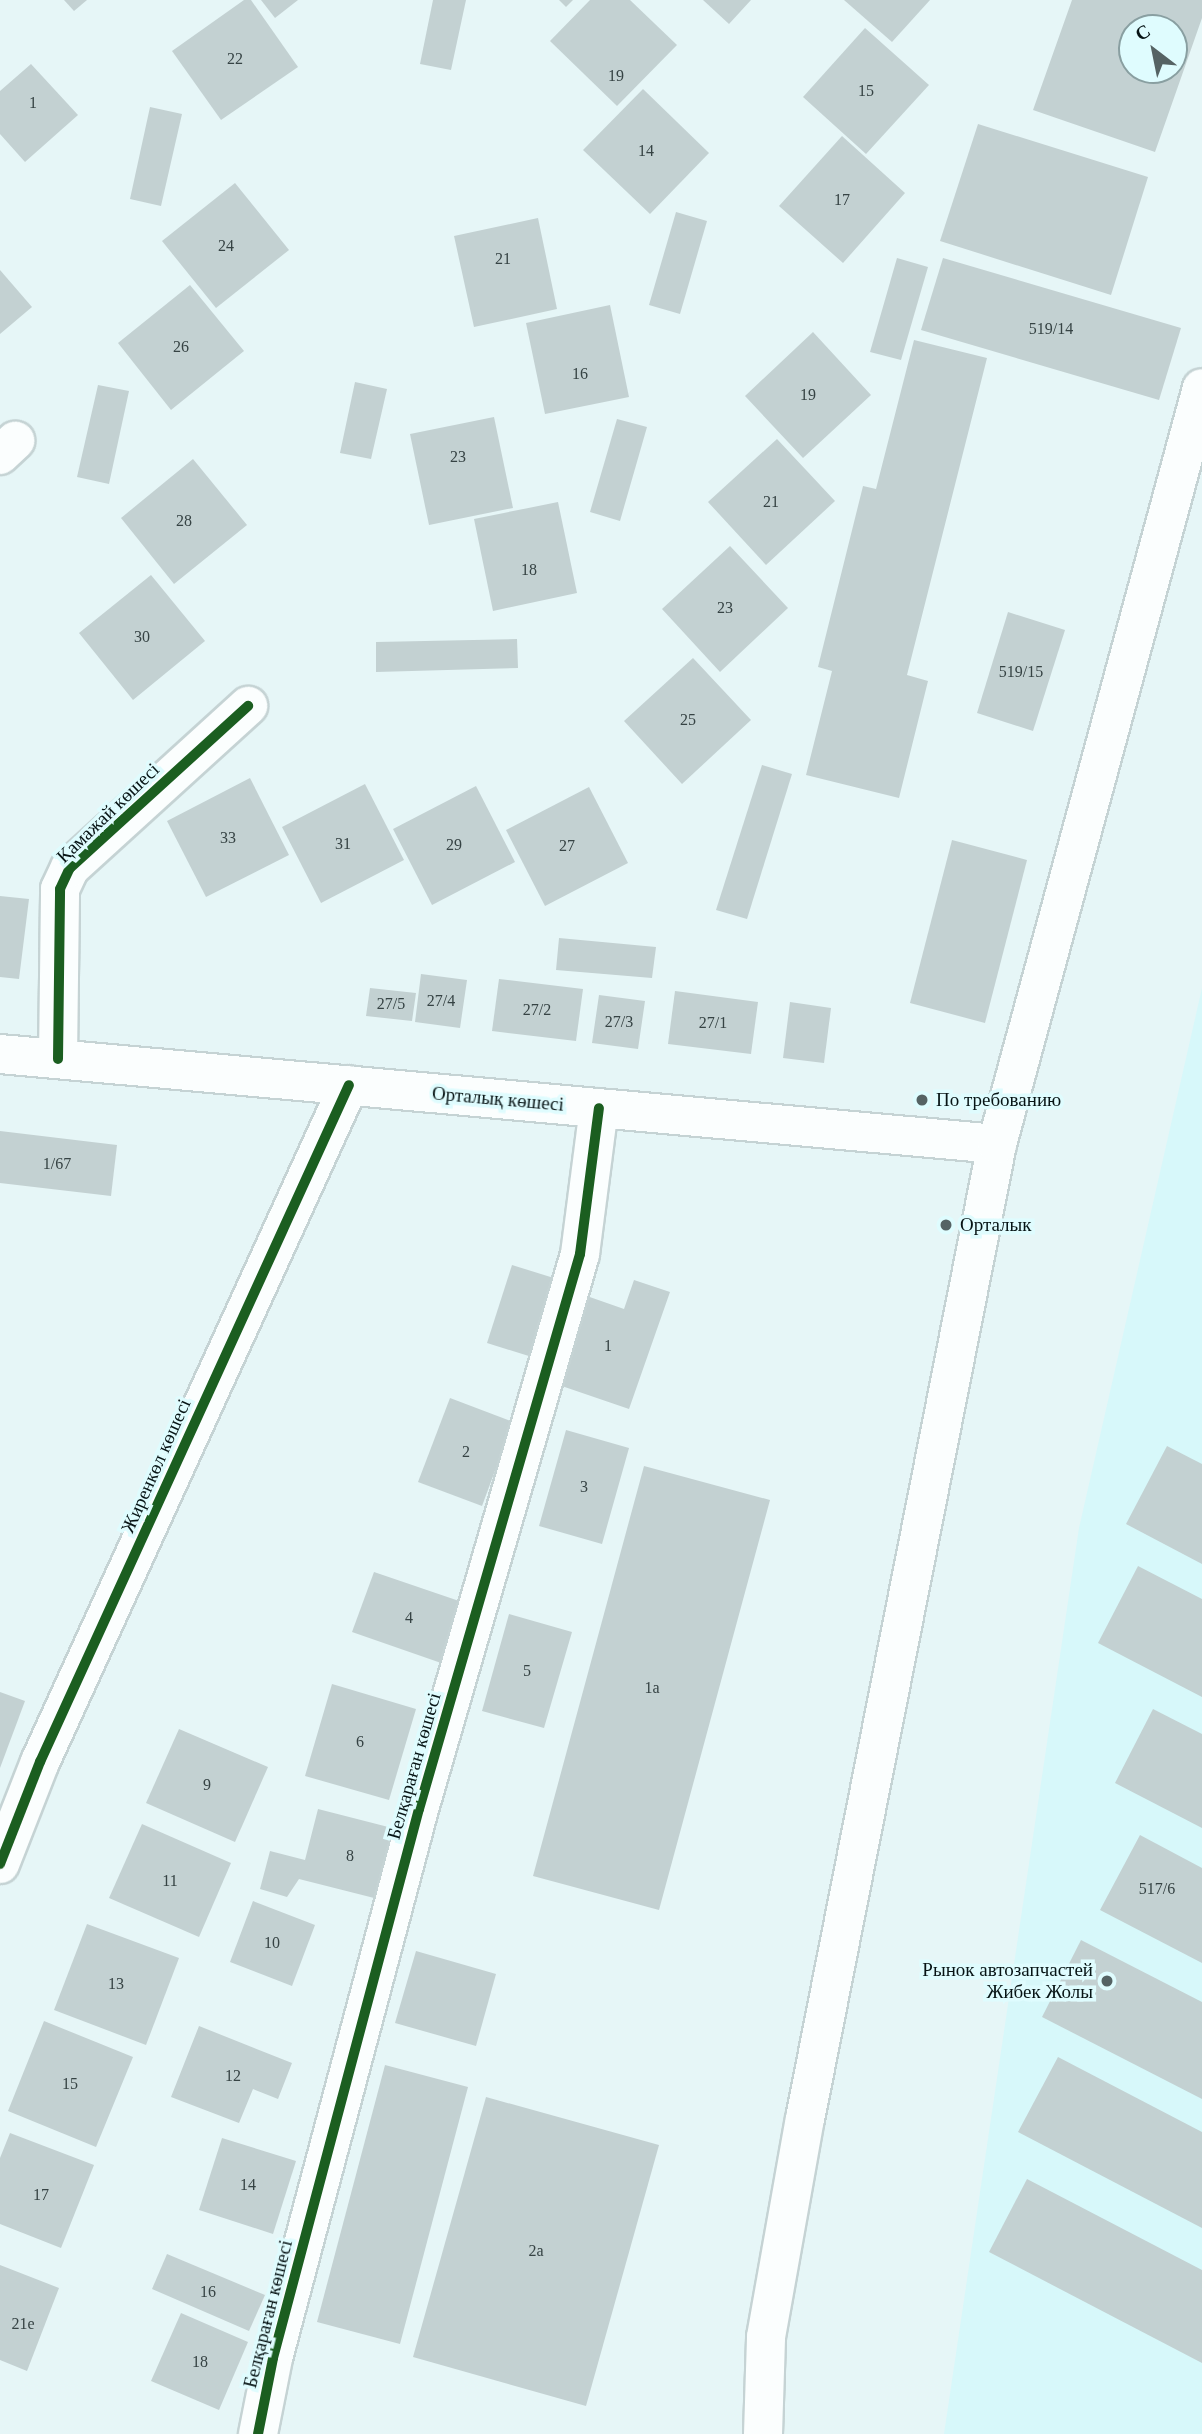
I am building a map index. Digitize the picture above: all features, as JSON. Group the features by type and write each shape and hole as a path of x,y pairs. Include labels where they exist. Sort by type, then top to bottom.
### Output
{"main road":[{"path":"763,2434 766,2337 805,2119 997,1144 1202,388"},
{"name":"Қамажай көшесі","path":"58,1059 60,889 70,868 248,706"},
{"name":"Орталық көшесі","path":"0,1054 997,1144"},
{"name":"Жиренкөл көшесі","path":"0,1864 40,1762 349,1085"},
{"name":"Белқараған көшесі","path":"258,2434 273,2358 419,1809 580,1254 599,1108"}],"shaded area":[{"name":"Рынок автозапчастей Жибек Жолы","path":"1202,988 1202,2434 944,2434 1079,1528"}],"building":[{"path":"64,0 87,0 74,11"},
{"path":"244,0 251,0 298,67 221,120 172,51"},
{"path":"261,0 298,0 275,18"},
{"path":"433,0 466,0 451,70 420,64"},
{"path":"559,0 573,0 566,7"},
{"path":"590,0 630,0 677,45 617,106 550,41"},
{"path":"703,0 751,0 729,24"},
{"path":"844,0 930,0 892,42"},
{"path":"1072,0 1202,0 1202,18 1188,58 1188,14 1118,14 1118,84 1179,84 1155,152 1033,110"},
{"path":"865,28 929,85 866,154 803,97"},
{"path":"31,64 78,115 25,162 0,134 0,91"},
{"path":"643,89 709,153 650,214 583,150"},
{"path":"150,107 182,114 161,206 130,199"},
{"path":"978,124 1148,177 1111,295 940,241"},
{"path":"842,136 905,193 843,263 779,206"},
{"path":"235,183 289,250 216,308 162,241"},
{"path":"676,212 707,221 680,314 649,305"},
{"path":"538,218 557,309 474,327 454,236"},
{"path":"897,258 928,267 901,360 870,352"},
{"path":"943,258 1181,328 1159,400 921,330"},
{"path":"0,270 32,307 0,334"},
{"path":"190,285 244,351 171,410 118,343"},
{"path":"610,305 629,397 545,414 526,323"},
{"path":"813,332 871,395 803,458 745,396"},
{"path":"914,340 987,358 907,675 928,681 899,798 806,775 832,671 818,667 863,486 876,489"},
{"path":"355,382 387,389 371,459 340,453"},
{"path":"98,385 129,391 109,484 77,477"},
{"path":"494,417 513,508 429,525 410,434"},
{"path":"617,419 647,427 620,521 590,512"},
{"path":"777,439 835,501 766,565 708,502"},
{"path":"193,459 247,525 174,584 121,518"},
{"path":"558,502 577,593 493,611 474,519"},
{"path":"730,546 788,608 720,672 662,609"},
{"path":"151,575 205,641 133,700 79,633"},
{"path":"1008,612 1065,630 1033,731 977,713"},
{"path":"517,639 518,668 376,672 376,642"},
{"path":"693,658 751,720 682,784 624,721"},
{"path":"762,765 792,774 747,919 716,910"},
{"path":"250,778 289,855 206,897 167,821"},
{"path":"365,784 404,860 321,903 282,827"},
{"path":"476,786 515,862 432,905 393,829"},
{"path":"589,787 628,863 545,906 506,830"},
{"path":"952,840 1027,860 985,1023 910,1003"},
{"path":"0,896 29,899 19,979 0,977"},
{"path":"559,938 656,947 652,978 556,970"},
{"path":"421,974 467,980 460,1028 415,1022"},
{"path":"499,979 583,989 576,1041 492,1031"},
{"path":"370,988 416,993 412,1021 366,1016"},
{"path":"675,991 758,1002 751,1054 668,1044"},
{"path":"599,995 645,1001 638,1049 592,1043"},
{"path":"790,1002 831,1008 824,1063 783,1058"},
{"path":"0,1131 117,1145 111,1196 0,1183"},
{"path":"512,1265 557,1279 532,1357 487,1343"},
{"path":"634,1280 670,1292 629,1409 553,1383 584,1295 624,1309"},
{"path":"450,1398 513,1422 482,1506 418,1482"},
{"path":"566,1430 629,1448 602,1544 539,1526"},
{"path":"1167,1446 1202,1464 1202,1564 1126,1524"},
{"path":"644,1466 770,1500 659,1910 533,1876"},
{"path":"1138,1566 1202,1599 1202,1697 1098,1643"},
{"path":"374,1572 465,1603 444,1664 352,1632"},
{"path":"509,1614 572,1632 544,1728 482,1711"},
{"path":"332,1684 416,1709 389,1800 305,1776"},
{"path":"0,1692 25,1701 0,1768"},
{"path":"1153,1709 1202,1734 1202,1828 1115,1783"},
{"path":"179,1729 268,1767 235,1842 146,1803"},
{"path":"318,1809 400,1830 382,1900 299,1879 287,1897 260,1889 270,1851 305,1860"},
{"path":"142,1824 231,1863 199,1937 109,1898"},
{"path":"1140,1835 1202,1868 1202,1963 1100,1910"},
{"path":"253,1901 315,1925 292,1986 230,1962"},
{"path":"87,1924 179,1958 146,2045 54,2010"},
{"path":"1081,1940 1202,2002 1202,2099 1042,2017"},
{"path":"416,1951 496,1974 476,2046 395,2023"},
{"path":"44,2021 133,2057 96,2147 8,2111"},
{"path":"199,2026 292,2063 278,2099 253,2089 239,2123 171,2097"},
{"path":"1058,2057 1202,2132 1202,2228 1018,2132"},
{"path":"385,2065 468,2087 400,2344 317,2322"},
{"path":"486,2097 659,2145 586,2406 413,2357"},
{"path":"10,2133 94,2165 61,2248 0,2224 0,2158"},
{"path":"222,2138 296,2161 273,2234 199,2210"},
{"path":"1027,2179 1202,2270 1202,2363 989,2252"},
{"path":"167,2254 265,2295 249,2331 152,2289"},
{"path":"0,2265 59,2288 27,2371 0,2360"},
{"path":"181,2313 248,2342 219,2410 151,2381"}],"cycle path":[{"path":"58,1059 60,889 70,868 248,706"},
{"path":"0,1864 40,1762 349,1085"},
{"path":"258,2434 273,2358 419,1809 580,1254 599,1108"}],"place":[{"name":"По требованию","path":"922,1100"},
{"name":"Орталык","path":"946,1225"},
{"name":"Рынок автозапчастей Жибек Жолы","path":"1107,1981"}]}
